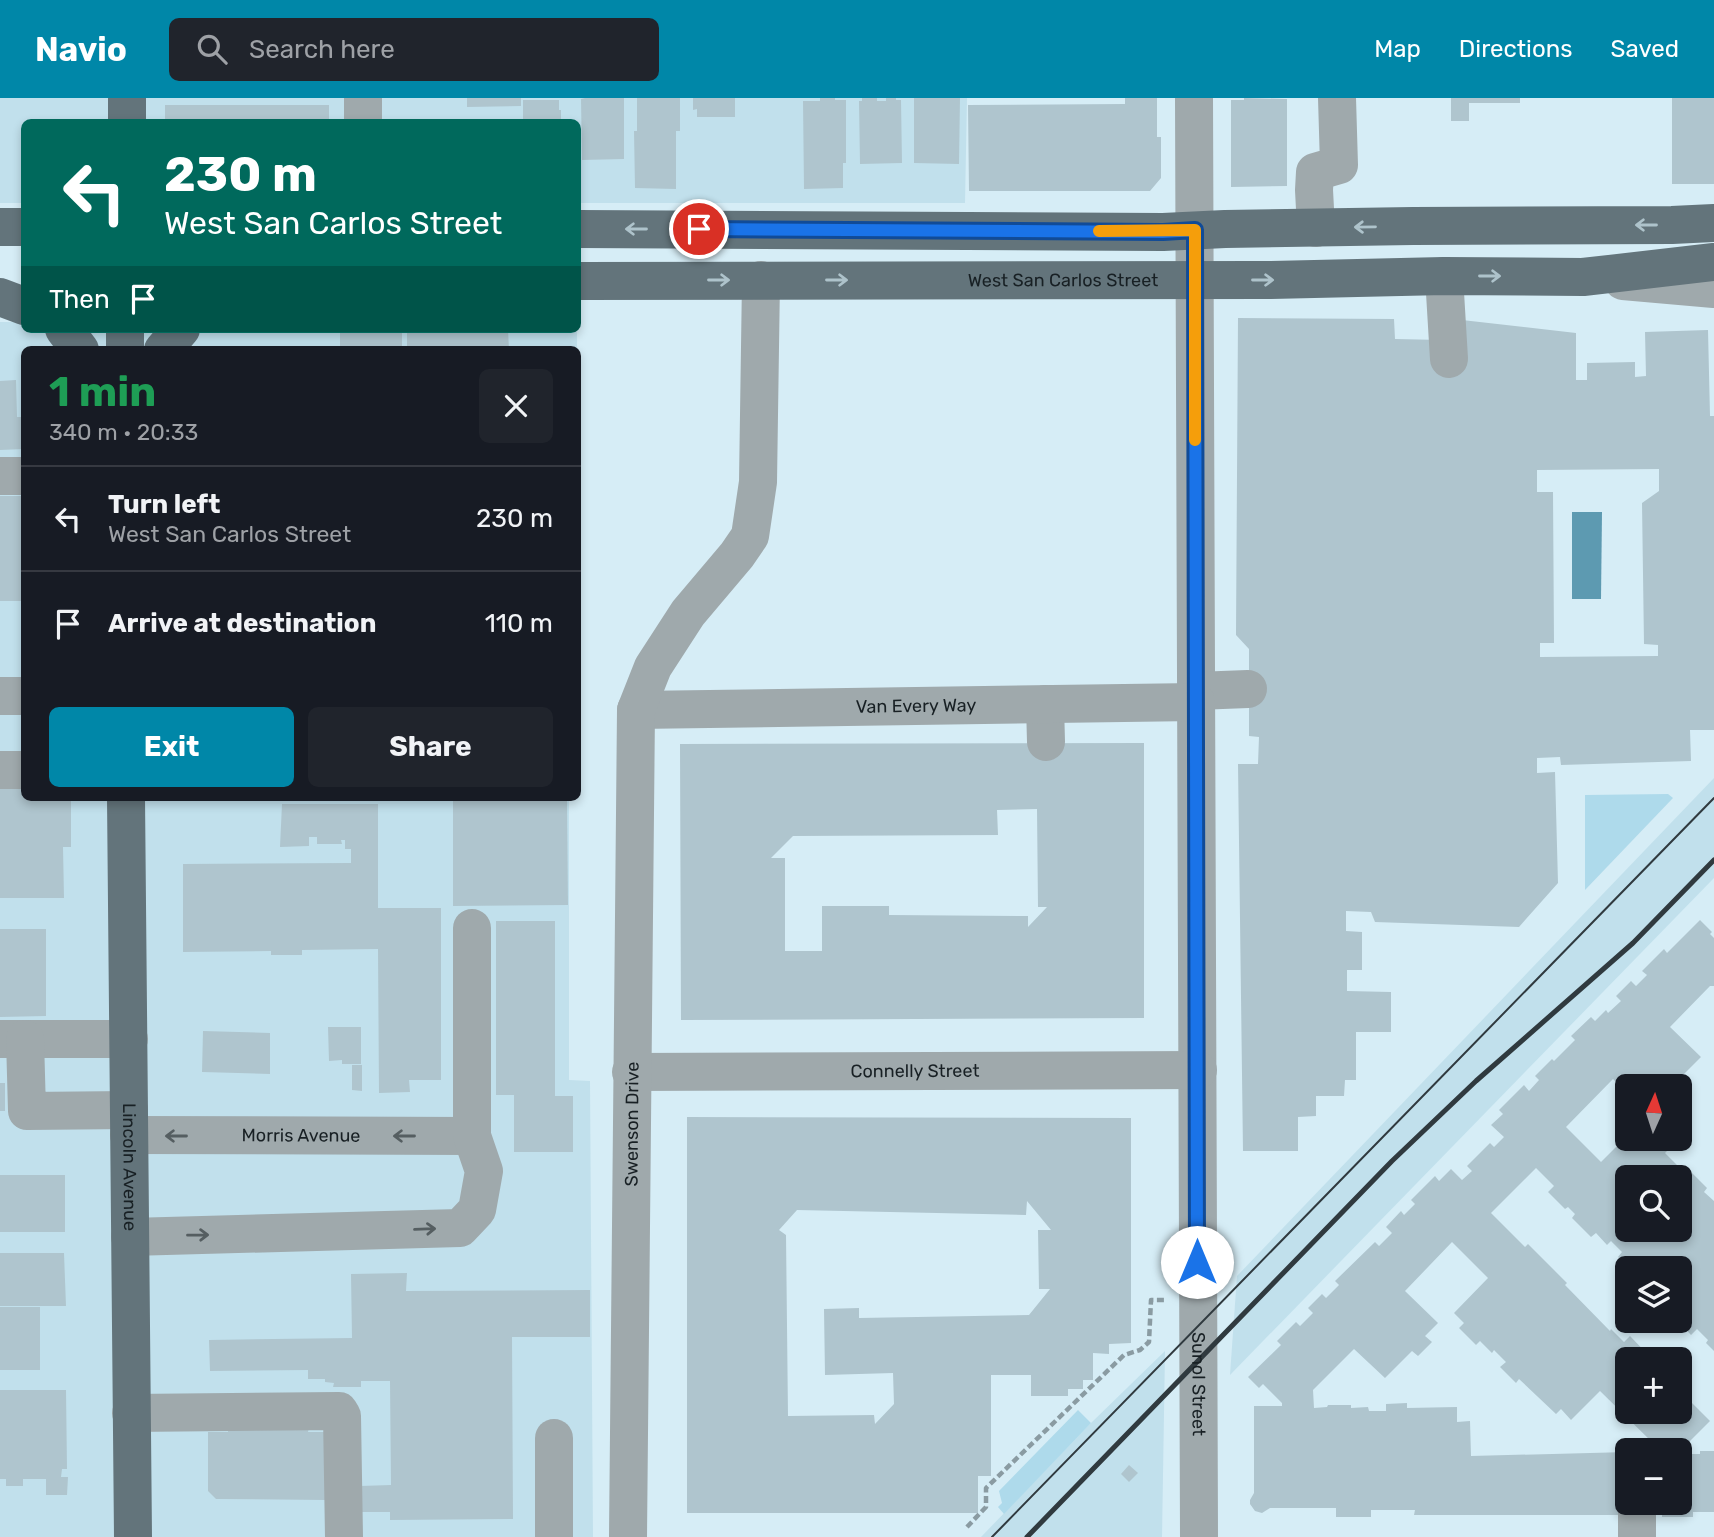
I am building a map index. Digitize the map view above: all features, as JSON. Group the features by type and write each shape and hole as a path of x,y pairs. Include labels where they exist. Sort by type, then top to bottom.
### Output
{"main road":[{"path":"127,98 127,119"},
{"path":"581,229 1163,232 1714,223"},
{"path":"0,227 21,227"},
{"name":"West San Carlos Street","path":"581,281 1583,277 1714,262"},
{"path":"0,285 21,285"},
{"path":"0,298 21,305"},
{"name":"Lincoln Avenue","path":"126,801 133,1537"}],"street":[{"path":"363,98 363,119"},
{"name":"Sunol Street","path":"1194,98 1199,1537"},
{"path":"1316,228 1315,172 1339,165 1337,98"},
{"path":"1444,276 1449,359"},
{"path":"1583,277 1714,289"},
{"path":"636,710 653,667 688,614 750,536 758,482 761,280"},
{"path":"0,476 21,476"},
{"name":"Van Every Way","path":"636,710 1045,704 1196,696 1248,689"},
{"path":"0,696 21,696"},
{"path":"1045,704 1046,742"},
{"name":"Swenson Drive","path":"628,1537 636,710"},
{"path":"0,770 21,770"},
{"path":"130,1237 460,1228 477,1209 484,1171 472,1136 472,928"},
{"path":"13,1039 129,1040"},
{"name":"Morris Avenue","path":"13,1039 27,1111 129,1123 472,1136"},
{"name":"Connelly Street","path":"631,1072 1198,1070"},
{"path":"131,1413 339,1411 342,1416 344,1537"},
{"path":"554,1438 554,1537"}],"path":[{"path":"967,1527 986,1507 986,1488 1124,1355 1140,1350 1149,1342 1152,1300 1171,1300"}],"shaded area":[{"path":"0,98 967,98 965,203 581,203 581,119 21,119 21,203 0,203"},
{"path":"0,322 21,322 21,333 577,333 577,346 21,346 21,801 569,801 569,1080 590,1081 593,1537 0,1537"},
{"path":"1572,512 1602,512 1601,599 1572,599"},
{"path":"1714,778 1714,878 1230,1375 1237,1276"},
{"path":"1668,794 1673,798 1585,890 1585,795"},
{"path":"1165,1351 1162,1537 981,1537 1091,1423"},
{"path":"1078,1410 1091,1423 1004,1514 998,1507 1002,1503 999,1491"}],"building":[{"path":"467,98 521,98 521,106 467,107"},
{"path":"624,98 624,159 582,160 581,99"},
{"path":"637,98 680,98 680,131 676,131 676,189 635,188 634,131 637,131"},
{"path":"693,98 735,98 735,117 697,117 697,109 693,110"},
{"path":"820,98 846,100 846,163 843,163 843,188 804,189 803,101 820,101"},
{"path":"862,98 877,98 877,101 886,101 886,98 901,100 902,163 860,164 859,101 862,101"},
{"path":"914,98 960,98 959,164 914,163"},
{"path":"1125,98 1157,98 1161,178 1150,191 969,191 968,105 1125,104"},
{"path":"1451,98 1520,98 1520,103 1469,103 1469,121 1451,121"},
{"path":"1672,98 1714,98 1714,184 1672,184"},
{"path":"1287,99 1287,186 1231,187 1231,100"},
{"path":"523,100 559,100 561,119 523,119"},
{"path":"165,105 329,105 329,119 165,119"},
{"path":"1238,318 1394,319 1395,339 1442,340 1462,320 1576,333 1576,380 1587,380 1587,363 1635,362 1635,377 1646,376 1645,332 1708,330 1710,416 1714,416 1714,730 1690,730 1691,761 1561,765 1560,757 1537,758 1537,773 1555,772 1558,883 1519,927 1375,922 1371,912 1346,911 1346,931 1362,932 1362,970 1347,970 1347,991 1391,992 1391,1032 1356,1032 1356,1080 1345,1080 1344,1096 1316,1096 1316,1116 1298,1117 1298,1151 1243,1151 1238,764 1258,764 1259,737 1249,736 1249,649 1236,635","holes":["1659,469 1659,491 1642,503 1644,644 1658,645 1658,656 1540,657 1540,643 1554,643 1553,492 1537,492 1537,470"]},
{"path":"340,333 402,333 402,346 340,346"},
{"path":"407,333 508,333 509,346 407,346"},
{"path":"16,380 17,417 21,417 21,449 0,450 0,381"},
{"path":"0,496 21,496 21,601 0,601"},
{"path":"1144,743 1144,1018 681,1020 680,744","holes":["1037,809 1038,907 1047,907 1028,927 1028,916 889,915 889,906 822,906 822,951 785,951 785,858 771,858 793,836 998,835 997,810"]},
{"path":"0,787 21,787 21,801 71,801 71,847 63,847 64,898 0,898"},
{"path":"453,801 567,801 568,905 453,906"},
{"path":"282,804 378,804 378,908 441,908 441,1080 409,1080 410,1092 379,1093 378,949 302,950 302,955 271,955 271,951 183,952 183,864 351,863 351,849 345,849 345,840 341,840 342,844 317,844 317,837 309,837 309,846 280,847"},
{"path":"1700,920 1712,932 1714,986 1710,986 1670,1027 1701,1057 1684,1074 1615,1074 1615,1081 1613,1079 1566,1127 1601,1162 1615,1148 1615,1152 1666,1152 1677,1165 1615,1165 1615,1242 1692,1242 1692,1173 1707,1188 1704,1192 1714,1201 1714,1351 1697,1329 1691,1335 1689,1333 1692,1333 1692,1256 1619,1256 1622,1252 1611,1241 1607,1245 1596,1233 1591,1237 1572,1218 1575,1214 1568,1207 1565,1209 1548,1192 1554,1186 1536,1168 1491,1213 1525,1247 1528,1244 1610,1331 1611,1329 1624,1342 1630,1336 1641,1347 1615,1347 1615,1406 1600,1391 1571,1420 1561,1409 1556,1414 1519,1379 1516,1383 1500,1367 1506,1362 1494,1350 1492,1353 1480,1341 1476,1345 1459,1328 1464,1323 1454,1313 1488,1278 1452,1242 1405,1291 1438,1323 1425,1336 1432,1342 1418,1356 1412,1351 1385,1378 1354,1349 1313,1390 1314,1408 1351,1405 1351,1408 1368,1407 1369,1411 1386,1411 1386,1404 1407,1403 1407,1408 1457,1407 1457,1422 1470,1421 1471,1456 1615,1452 1615,1515 1414,1515 1415,1510 1371,1510 1371,1517 1336,1517 1336,1508 1270,1508 1262,1513 1255,1511 1250,1504 1254,1493 1254,1406 1282,1406 1282,1403 1263,1384 1259,1388 1248,1377 1281,1345 1277,1341 1296,1322 1300,1326 1313,1313 1308,1308 1322,1294 1326,1298 1339,1285 1335,1281 1375,1242 1379,1246 1392,1233 1386,1227 1401,1211 1404,1215 1415,1204 1411,1200 1435,1176 1439,1181 1451,1169 1462,1180 1472,1171 1467,1166 1490,1143 1494,1147 1504,1137 1491,1125 1503,1114 1499,1110 1524,1085 1529,1091 1539,1080 1535,1076 1575,1040 1571,1036 1591,1017 1595,1021 1621,1001 1616,996 1631,981 1636,986 1647,975 1642,971 1664,949 1667,953"},
{"path":"496,921 555,921 555,1096 573,1096 573,1152 514,1152 514,1095 496,1095"},
{"path":"0,929 46,929 46,1016 0,1017"},
{"path":"328,1027 361,1027 361,1064 342,1064 342,1060 329,1061"},
{"path":"203,1031 270,1033 270,1074 202,1072"},
{"path":"352,1065 362,1065 362,1091 352,1090"},
{"path":"0,1083 5,1083 5,1111 0,1111"},
{"path":"687,1117 1131,1118 1131,1343 1109,1344 1109,1354 1093,1353 1093,1380 1083,1380 1083,1389 1068,1389 1068,1396 1031,1396 1031,1375 991,1375 991,1476 978,1476 978,1513 687,1513","holes":["1027,1201 1051,1230 1038,1230 1039,1289 1050,1289 1029,1315 859,1318 859,1308 824,1309 825,1375 893,1373 894,1404 875,1424 874,1415 788,1416 786,1235 779,1230 797,1210 1026,1215"]},
{"path":"0,1175 65,1175 65,1232 0,1232"},
{"path":"0,1253 64,1253 66,1306 0,1306"},
{"path":"407,1273 406,1291 590,1290 590,1337 512,1337 513,1519 390,1520 390,1512 360,1512 360,1486 391,1485 390,1381 361,1381 361,1387 333,1387 334,1383 325,1382 325,1379 308,1379 308,1370 210,1371 209,1340 352,1338 351,1274"},
{"path":"0,1307 40,1307 40,1370 0,1370"},
{"path":"0,1390 66,1390 67,1469 62,1469 61,1477 68,1477 67,1495 46,1495 46,1479 23,1479 23,1486 6,1486 6,1479 0,1479"},
{"path":"1692,1403 1710,1421 1692,1439 1648,1438 1634,1424 1692,1424"},
{"path":"228,1427 309,1427 308,1432 326,1432 326,1500 216,1499 208,1491 208,1432 228,1432"},
{"path":"1714,1451 1714,1512 1693,1512 1693,1517 1662,1517 1692,1515 1692,1454"},
{"path":"1129,1465 1138,1473 1129,1482 1121,1474"}],"tram line":[{"path":"992,1537 1714,798"}],"railway":[{"path":"1027,1537 1392,1161 1476,1081 1633,943 1714,860"}],"slow traffic":[{"path":"1099,231 1195,230 1195,440"}],"route":[{"path":"699,229 1195,230 1197,1262"}]}
